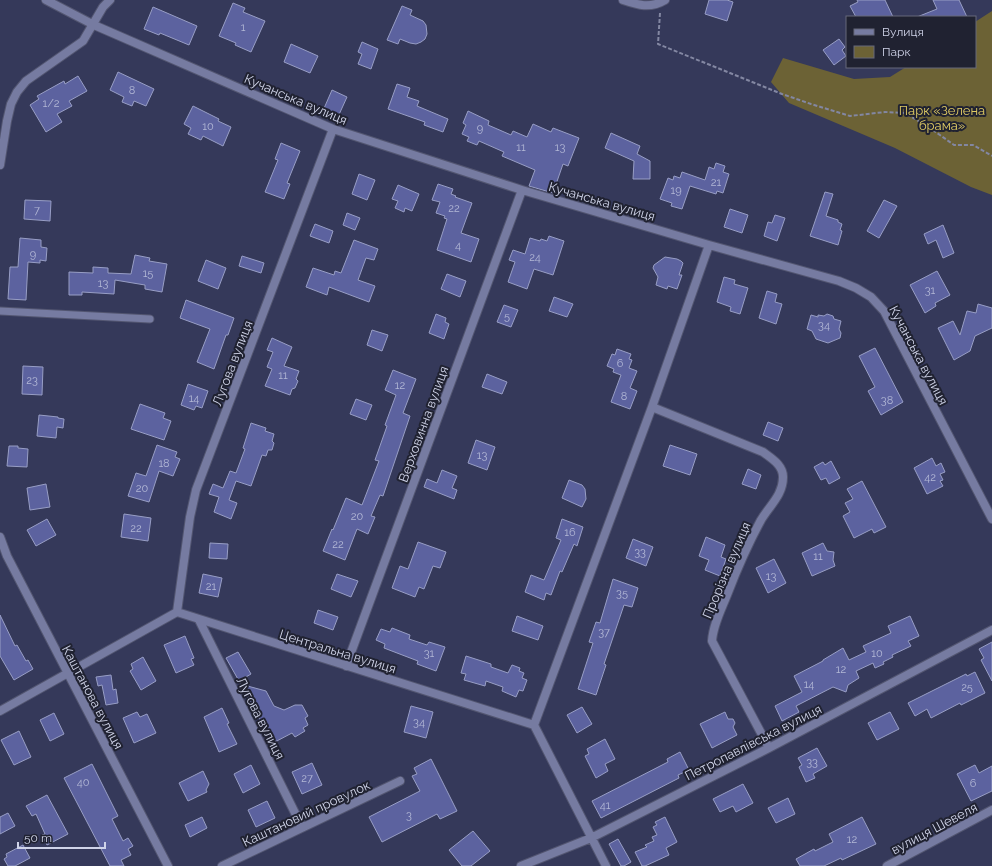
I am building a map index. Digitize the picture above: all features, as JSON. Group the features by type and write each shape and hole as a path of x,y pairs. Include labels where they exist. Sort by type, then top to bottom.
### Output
{"street":[{"name":"Кучанська вулиця","path":"46,0 94,25 334,129 522,190 709,246 839,281 856,288 871,297 884,311 992,519"},
{"path":"0,165 7,121 11,104 17,92 26,82 83,41 94,25 103,7 110,0"},
{"path":"623,0 639,6 652,6 665,0"},
{"name":"Лугова вулиця","path":"177,612 190,517 196,490 334,129"},
{"name":"Верховинна вулиця","path":"346,666 522,190"},
{"path":"606,866 534,725 652,406 709,246"},
{"name":"Прорізна вулиця","path":"652,406 763,452 774,460 781,468 783,476 782,490 762,518 741,559 716,621 712,641 769,748"},
{"name":"Каштанова вулиця","path":"0,537 7,556 168,866"},
{"path":"0,711 177,612"},
{"name":"Центральна вулиця","path":"177,612 534,725"},
{"name":"Лугова вулиця","path":"199,620 302,827"},
{"name":"Петропавлівська вулиця","path":"521,866 591,838 769,748 992,630"},
{"name":"Каштановий провулок","path":"222,866 400,781"},
{"name":"вулиця Шевеля","path":"887,866 992,810"}],"lane":[{"path":"0,311 150,319"}],"path":[{"path":"652,6 660,12 658,44 782,94 850,116 885,112 904,113 930,128 954,145 973,145 992,156"}],"green space":[{"name":"Парк «Зелена брама»","path":"992,11 992,195 971,187 895,148 789,103 771,82 783,58 854,79 890,77 904,68 976,68 976,21"}],"building":[{"path":"709,0 727,0 733,2 727,21 705,14"},
{"path":"857,0 885,0 893,16 855,16 850,6 858,2"},
{"path":"933,0 959,0 967,16 920,16 937,9"},
{"path":"233,3 245,8 243,12 265,21 251,52 235,45 236,43 219,36"},
{"path":"402,6 412,10 410,15 423,21 426,25 427,34 425,39 421,42 416,44 400,39 398,44 387,40"},
{"path":"153,7 197,26 189,45 160,33 159,35 144,29"},
{"path":"839,39 845,47 842,50 846,56 834,65 823,50"},
{"path":"362,42 378,49 371,69 358,64 362,54 358,52"},
{"path":"291,44 318,56 310,73 284,62"},
{"path":"118,72 154,89 146,106 134,101 132,106 122,102 124,97 110,90"},
{"path":"78,76 87,91 69,101 72,106 57,114 62,122 46,132 30,105 39,99 37,96 64,81 65,84"},
{"path":"397,84 410,88 407,97 419,101 417,106 448,119 443,132 424,125 425,122 388,109"},
{"path":"332,90 347,97 337,119 322,113"},
{"path":"193,106 231,127 223,146 203,136 201,140 188,134 191,128 184,124"},
{"path":"468,111 489,121 488,125 511,135 513,131 527,137 533,124 551,132 553,128 579,138 568,166 563,164 553,193 529,186 535,170 502,156 504,152 479,141 477,145 467,141 469,137 462,134 466,125 463,123"},
{"path":"611,133 640,146 637,154 650,161 650,179 633,179 634,161 605,148"},
{"path":"281,143 300,151 287,183 290,184 284,199 265,192 278,160 275,159"},
{"path":"716,163 725,166 723,172 729,174 723,193 717,191 716,194 690,186 682,209 671,206 672,203 660,199 668,178 673,180 674,176 680,178 682,172 705,180 709,167 714,169"},
{"path":"359,174 375,180 367,200 352,194"},
{"path":"438,184 453,189 451,194 456,196 455,197 472,203 461,233 479,239 471,262 437,250 447,219 444,218 445,216 436,213 440,202 432,200"},
{"path":"398,185 419,194 412,211 405,208 404,212 395,208 398,201 392,199"},
{"path":"825,192 833,194 826,216 838,220 838,222 842,224 840,230 842,231 838,245 810,236"},
{"path":"25,200 51,201 50,221 24,219"},
{"path":"884,200 897,206 879,238 867,231"},
{"path":"730,209 748,215 742,233 724,227"},
{"path":"347,213 360,218 355,230 343,225"},
{"path":"775,215 785,218 777,241 764,236 768,222 772,223"},
{"path":"315,224 333,231 329,243 310,236"},
{"path":"943,225 954,253 943,258 936,240 928,244 924,234"},
{"path":"549,236 564,241 553,275 534,269 527,289 508,282 515,262 509,260 513,250 525,254 530,238 540,241 541,239 547,241"},
{"path":"20,238 41,240 41,247 47,248 46,261 40,260 40,263 28,262 26,300 8,299 10,267 18,267"},
{"path":"354,240 378,249 374,260 366,258 358,280 375,286 369,302 329,287 327,295 306,287 313,268 334,275 335,271 341,273"},
{"path":"135,255 150,258 149,261 167,264 162,292 145,289 145,285 115,280 114,294 82,292 82,295 69,295 69,272 93,273 93,267 108,268 108,273 131,274"},
{"path":"242,256 264,263 261,273 239,266"},
{"path":"665,257 677,259 683,263 679,275 682,275 677,289 668,286 667,289 656,285 658,277 653,268 654,265"},
{"path":"206,260 226,268 218,289 198,281"},
{"path":"937,271 950,295 935,303 936,306 925,313 910,285"},
{"path":"447,274 466,281 460,297 441,289"},
{"path":"724,277 735,280 734,284 748,288 740,314 730,311 731,307 717,302"},
{"path":"767,291 777,294 775,302 782,304 776,324 759,318"},
{"path":"554,297 573,304 567,317 549,311"},
{"path":"186,300 234,318 228,335 226,335 214,369 197,362 210,329 180,318"},
{"path":"978,304 992,308 992,328 975,336 970,351 954,360 938,328 953,321 960,335 967,311 976,313"},
{"path":"504,305 518,310 511,327 497,322"},
{"path":"436,314 446,318 445,322 449,324 444,339 429,333"},
{"path":"827,314 833,316 834,319 841,321 839,329 841,333 840,338 828,343 816,339 812,331 807,329 811,315 818,317 818,315 824,316"},
{"path":"372,330 388,335 382,351 367,345"},
{"path":"272,338 292,347 284,366 299,371 296,379 298,381 295,388 292,389 290,395 265,386 272,369 267,367 273,352 267,350"},
{"path":"875,348 903,402 881,415 868,391 875,387 859,356"},
{"path":"617,349 631,354 629,359 632,360 629,368 637,371 630,388 637,391 630,409 611,402 621,375 613,372 614,369 607,366 612,354 615,355"},
{"path":"23,366 43,367 42,395 22,394"},
{"path":"393,370 416,379 403,413 410,416 383,496 380,495 371,516 375,517 368,534 357,529 345,560 323,551 346,498 362,505 379,461 375,460 387,426 385,425 396,395 385,390"},
{"path":"487,374 507,382 502,394 482,387"},
{"path":"188,384 208,391 202,408 196,406 194,410 181,405"},
{"path":"356,399 372,405 366,420 350,414"},
{"path":"140,404 165,413 163,418 171,421 164,440 131,429"},
{"path":"39,415 64,419 63,428 57,427 56,438 37,436"},
{"path":"768,422 783,428 778,441 763,435"},
{"path":"251,423 266,428 265,431 274,434 272,441 274,443 272,450 268,450 266,456 262,455 251,486 236,481 229,500 237,503 231,519 214,512 219,497 209,494 213,484 223,488 230,471 236,473 245,449 243,448"},
{"path":"476,440 495,447 487,470 468,463"},
{"path":"157,445 177,452 175,457 180,459 173,476 159,471 149,502 128,496 136,473 146,476"},
{"path":"670,445 697,454 690,475 663,466"},
{"path":"9,446 18,446 18,448 28,449 27,467 7,466"},
{"path":"932,458 936,466 941,463 945,472 940,474 943,480 940,481 943,486 927,494 914,468"},
{"path":"831,461 840,478 829,484 826,478 821,480 814,467 823,462 825,465"},
{"path":"748,469 761,475 756,489 742,484"},
{"path":"442,470 457,476 452,488 457,490 454,499 424,487 427,479 437,483"},
{"path":"569,480 582,485 585,489 586,499 582,507 562,498"},
{"path":"862,481 886,527 874,533 872,529 854,538 843,516 850,512 845,503 853,499 847,489"},
{"path":"46,484 50,507 30,510 27,488"},
{"path":"124,514 151,518 148,541 121,537"},
{"path":"47,519 56,535 36,546 27,530"},
{"path":"562,519 583,527 577,546 574,544 562,572 560,571 551,595 546,593 544,600 525,592 531,575 544,580 561,540 556,538"},
{"path":"706,537 725,545 721,557 726,559 720,576 705,570 709,560 699,556"},
{"path":"633,539 653,547 646,566 626,558"},
{"path":"418,542 446,552 440,568 433,566 424,589 419,587 415,597 392,588 400,566 408,569"},
{"path":"210,543 228,544 227,559 209,558"},
{"path":"823,543 827,551 834,552 833,560 835,566 812,576 802,553"},
{"path":"774,559 786,583 768,593 756,568"},
{"path":"203,574 222,578 218,597 199,593"},
{"path":"337,574 358,581 351,597 331,589"},
{"path":"613,579 638,588 632,607 624,605 604,664 606,665 596,695 578,689 593,643 589,642 596,622 600,623"},
{"path":"318,610 338,617 333,630 314,623"},
{"path":"0,615 15,646 17,645 26,661 28,660 33,669 14,680 0,656"},
{"path":"517,616 543,626 538,640 512,631"},
{"path":"910,616 919,636 908,641 911,646 892,655 893,657 883,662 884,664 875,668 873,663 856,671 859,678 848,685 846,692 833,687 796,706 799,712 782,721 775,706 802,692 794,676 823,661 843,648 849,660 866,652 863,646 891,633 888,626"},
{"path":"392,628 410,635 409,639 427,645 429,642 445,647 436,671 417,664 418,661 384,648 385,644 376,640 381,629 390,632"},
{"path":"185,636 194,658 191,659 194,665 176,673 164,645"},
{"path":"992,642 992,681 981,660 984,658 979,649"},
{"path":"238,652 251,674 239,681 226,658"},
{"path":"466,656 491,664 491,667 508,673 512,665 520,668 519,671 524,673 522,678 527,680 523,691 519,690 516,697 502,691 503,687 486,681 485,686 464,680 466,674 461,673"},
{"path":"143,657 156,681 141,690 130,671 133,669 131,664"},
{"path":"975,672 985,693 961,705 960,703 931,718 927,709 915,716 908,703 966,674 967,676"},
{"path":"111,675 113,690 116,689 118,703 106,705 102,685 98,686 96,677"},
{"path":"240,684 266,691 274,706 284,710 295,705 302,705 308,716 305,718 308,725 303,728 305,731 295,737 292,733 273,743"},
{"path":"411,706 433,712 426,738 404,732"},
{"path":"582,707 592,724 577,733 567,715"},
{"path":"222,708 229,723 227,724 237,744 219,752 204,717"},
{"path":"137,712 140,717 147,714 156,733 134,743 123,718"},
{"path":"725,712 728,719 733,719 735,723 733,727 737,735 712,748 700,724"},
{"path":"890,712 899,729 877,740 868,723"},
{"path":"54,713 64,734 50,741 40,720"},
{"path":"19,731 31,757 14,765 1,740"},
{"path":"605,739 615,759 605,764 608,771 596,778 585,756 589,754 587,749"},
{"path":"817,748 827,766 813,774 815,778 806,782 799,767 802,765 798,758"},
{"path":"680,752 689,770 678,775 679,778 601,818 592,801 668,762 667,759"},
{"path":"431,759 457,811 440,819 437,814 382,842 369,817 420,791 412,776 417,774 414,768"},
{"path":"312,763 322,785 302,794 292,772"},
{"path":"92,764 118,816 112,819 123,841 128,838 133,846 128,849 131,855 121,860 124,866 110,866 64,778"},
{"path":"251,765 260,784 243,793 234,774"},
{"path":"975,765 979,773 992,766 992,791 971,801 957,774"},
{"path":"203,771 209,784 206,790 207,792 188,801 179,783"},
{"path":"743,784 753,803 736,812 733,806 720,812 713,799"},
{"path":"47,795 68,834 47,845 42,835 45,834 36,814 32,816 26,806"},
{"path":"788,798 795,814 776,823 768,808"},
{"path":"267,801 275,818 256,827 248,810"},
{"path":"8,813 15,826 0,834 0,817"},
{"path":"202,817 207,828 190,837 185,825"},
{"path":"665,817 677,842 666,848 669,855 642,866 635,852 647,847 645,845 654,841 652,837 657,835 653,827 657,825 655,822"},
{"path":"862,817 876,844 842,860 841,858 824,866 800,866 796,859 814,849 815,851 833,842 829,834"},
{"path":"473,831 490,851 471,866 462,866 449,850"},
{"path":"618,839 631,862 624,866 621,866 609,844"},
{"path":"23,845 30,858 15,866 8,866 4,859 7,857 6,854"}]}
